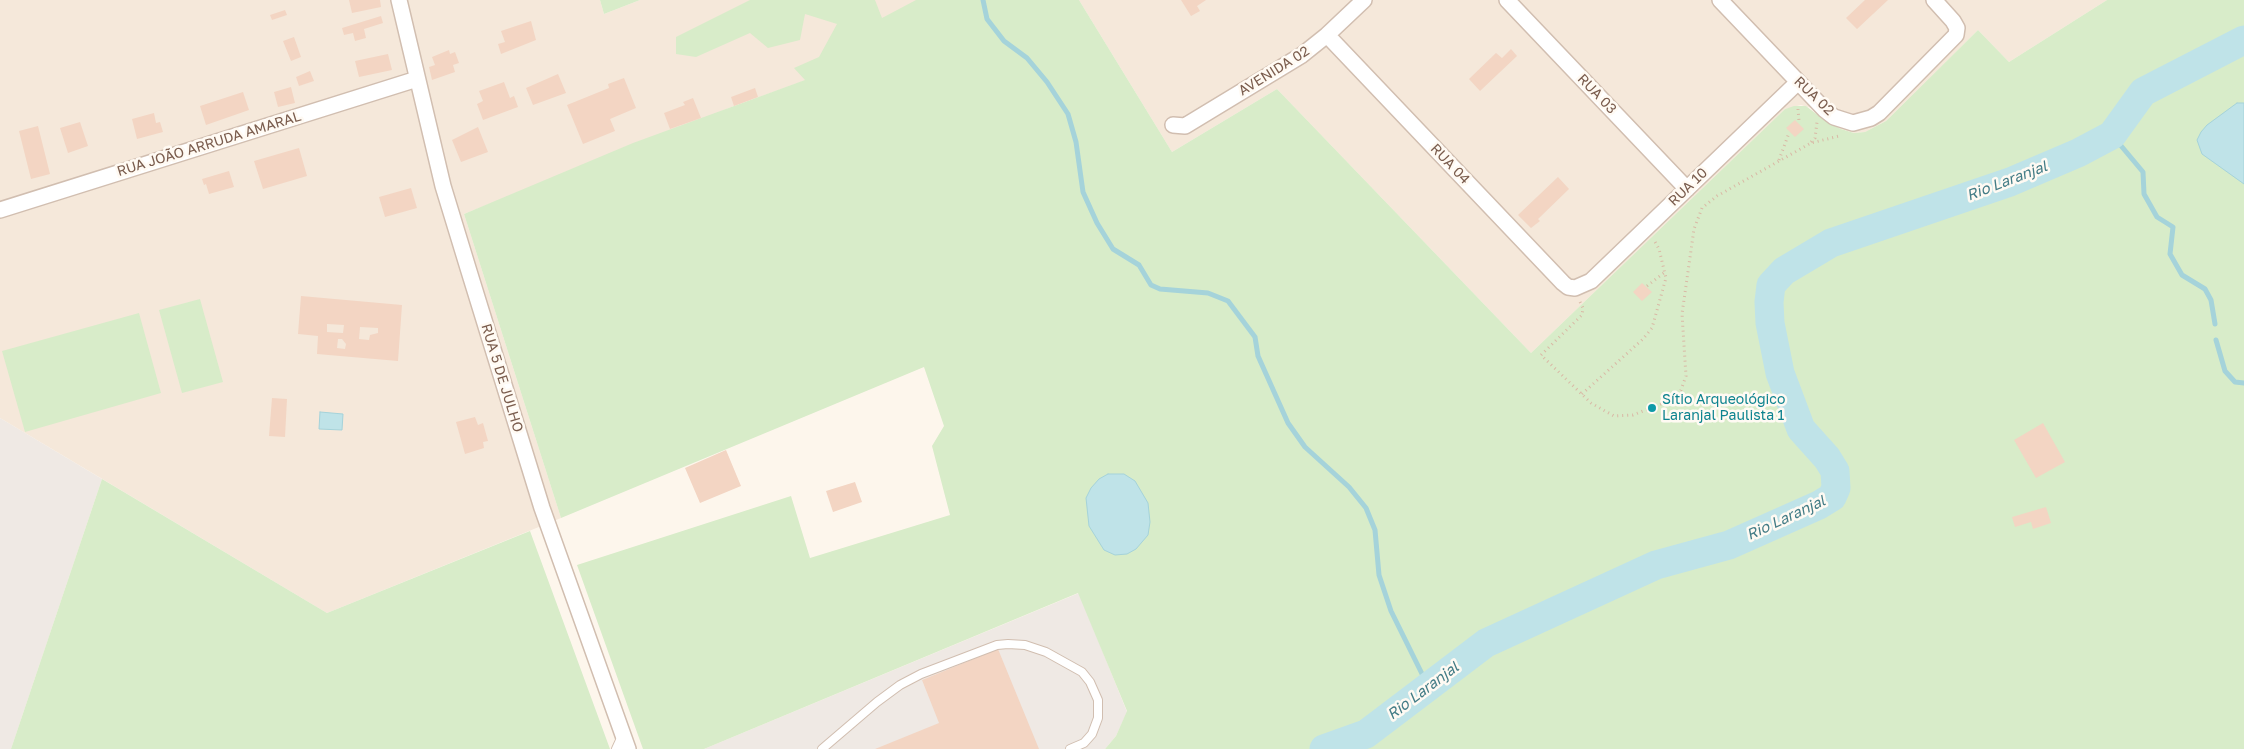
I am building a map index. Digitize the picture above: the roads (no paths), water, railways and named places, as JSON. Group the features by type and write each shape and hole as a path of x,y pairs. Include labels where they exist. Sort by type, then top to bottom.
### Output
{"street":[{"name":"RUA 5 DE JULHO","path":"399,0 453,220 542,508 628,749"},
{"name":"AVENIDA 02","path":"1174,124 1184,126 1302,55 1327,35 1364,0"},
{"name":"RUA 03","path":"1507,0 1687,189"},
{"name":"RUA 02","path":"1720,0 1825,110 1834,117 1853,123 1862,122 1879,113 1956,35 1953,20 1934,0"},
{"name":"RUA 04","path":"1327,35 1563,283 1568,287 1575,288"},
{"name":"RUA JOÃO ARRUDA AMARAL","path":"0,210 417,79"},
{"name":"RUA 10","path":"1575,288 1591,281 1798,82"}],"lane":[{"path":"822,749 900,685 929,671 997,645 1008,644 1025,645 1046,652 1082,672 1090,682 1098,700 1098,718 1092,734 1084,743 1070,749"},
{"path":"616,749 623,734"}],"water":[{"path":"2237,103 2244,103 2244,184 2202,154 2197,140 2207,125"},
{"path":"320,412 343,414 342,430 319,429"},
{"path":"1108,474 1124,474 1135,481 1148,503 1150,522 1148,535 1136,549 1127,554 1115,555 1104,550 1089,526 1086,498 1091,488 1099,479"}],"waterway":[{"path":"983,0 987,19 1004,41 1027,58 1047,82 1068,114 1076,142 1083,192 1097,223 1113,249 1139,265 1151,285 1160,289 1208,293 1228,301 1255,337 1258,356 1288,423 1305,447 1349,487 1366,508 1375,530 1379,575 1391,611 1429,688"},
{"name":"Rio Laranjal","path":"1324,749 1366,734 1486,643 1656,565 1729,545 1819,505 1832,497 1836,488 1835,471 1827,458 1801,429 1780,373 1770,323 1769,302 1771,285 1784,271 1831,243 2010,182 2078,153 2112,135 2143,92 2244,40"},
{"path":"2112,135 2143,172 2144,194 2157,217 2173,227 2170,254 2182,275 2205,289 2211,300 2215,324"},
{"path":"2216,340 2225,371 2235,382 2244,383"}],"place":[{"name":"Sítio Arqueológico Laranjal Paulista 1","path":"1652,408"}]}
